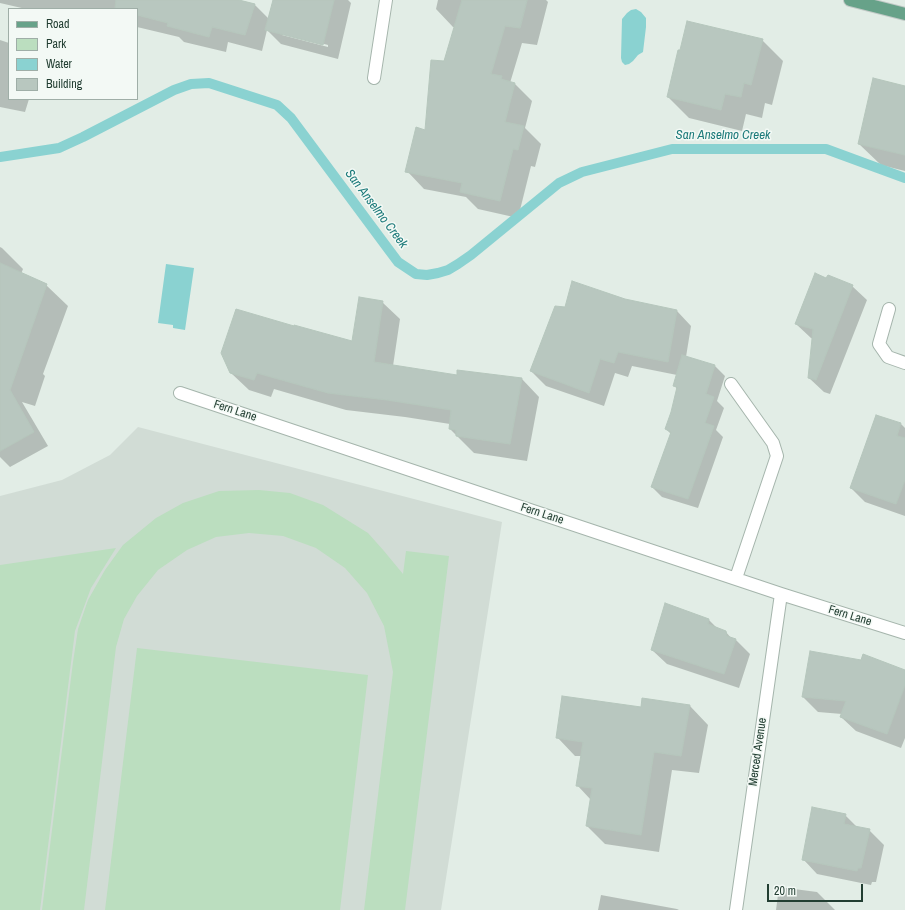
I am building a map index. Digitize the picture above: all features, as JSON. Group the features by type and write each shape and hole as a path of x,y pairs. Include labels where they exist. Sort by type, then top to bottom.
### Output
{"main road":[{"path":"850,0 905,14"}],"street":[{"path":"374,78 386,0"},
{"path":"889,309 879,344 888,357 905,363"},
{"path":"731,384 773,443 777,456 736,578"},
{"name":"Fern Lane","path":"180,393 781,594 905,633"},
{"name":"Merced Avenue","path":"736,910 781,594"}],"shaded area":[{"path":"138,427 502,522 441,910 0,910 0,496 62,480 110,455"}],"green space":[{"path":"259,490 290,493 323,505 368,533 403,574 406,551 449,556 405,910 364,910 393,672 384,626 367,593 345,568 316,548 283,536 249,533 216,537 187,550 158,570 137,596 124,619 116,647 84,910 42,910 73,662 78,629 88,600 105,570 123,545 156,518 183,503 219,491"},
{"path":"116,548 91,588 75,631 40,910 0,910 0,565"},
{"path":"137,648 368,675 340,910 105,910"}],"water":[{"path":"636,9 646,18 643,52 629,64 625,65 621,58 622,19 631,10"},
{"path":"166,264 194,268 185,330 173,328 173,325 158,323"}],"building":[{"path":"116,0 239,0 255,4 245,35 212,27 209,37 167,26 168,23 138,15 138,8 115,8"},
{"path":"273,0 334,0 323,45 265,30"},
{"path":"462,0 527,0 520,28 505,26 491,74 502,76 501,79 515,83 505,122 524,126 518,150 513,149 500,201 460,192 462,183 405,172 416,127 425,130 431,60 444,61"},
{"path":"687,21 763,39 751,85 744,83 741,97 725,94 721,110 667,97 678,50 680,50"},
{"path":"873,78 905,86 905,155 858,144"},
{"path":"0,263 47,284 10,390 34,432 0,451"},
{"path":"815,273 826,278 828,275 853,285 816,380 808,378 813,329 795,324"},
{"path":"572,281 625,299 677,310 668,362 618,352 614,363 600,359 589,393 530,371 555,306 565,307"},
{"path":"359,297 383,301 374,362 457,375 457,370 522,378 510,444 456,436 456,430 449,429 451,410 328,393 257,373 254,380 230,373 221,353 236,309 352,341"},
{"path":"682,355 715,365 706,394 714,397 705,423 714,426 688,499 651,487 671,432 665,429 677,387 673,386"},
{"path":"876,415 901,423 897,436 905,438 905,480 896,504 850,488"},
{"path":"665,603 709,619 708,624 726,631 727,636 736,639 724,674 651,650"},
{"path":"810,651 861,660 863,654 905,670 905,685 887,734 840,717 846,701 802,697"},
{"path":"562,696 641,707 642,698 690,705 681,756 654,752 641,835 586,826 592,788 576,786 583,742 556,738"},
{"path":"812,807 846,814 844,824 870,829 861,868 858,868 857,871 802,860"}],"waterway":[{"name":"San Anselmo Creek","path":"0,157 59,148 174,90 191,84 209,83 277,105 291,118 398,262 416,274 427,275 448,270 471,255 559,183 582,172 672,149 826,149 905,178"}]}
